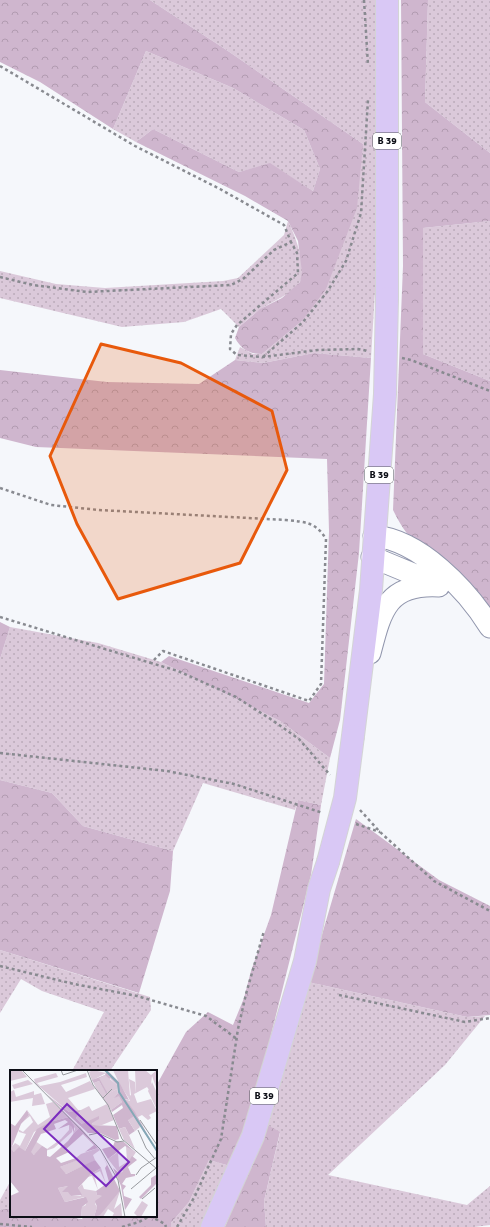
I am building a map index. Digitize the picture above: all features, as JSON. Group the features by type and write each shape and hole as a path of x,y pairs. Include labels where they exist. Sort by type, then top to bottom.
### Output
{"main road":[{"name":"B 39","path":"212,1227 253,1136 305,961 319,889 328,862 345,798 371,590 385,394 387,298 387,0"}],"street":[{"path":"373,546 397,541 419,554 459,586 486,620"},
{"path":"373,546 469,603 486,620"},
{"path":"359,679 365,671 384,607 393,598 416,586 439,586"}],"path":[{"path":"364,0 368,68"},
{"path":"0,66 135,146 220,189 284,225 290,242 297,253 298,274 237,325 231,334 230,349 237,355 263,357 318,350 358,349 373,352"},
{"path":"263,357 303,322 327,292 346,261 361,213 368,98"},
{"path":"0,277 33,285 87,292 231,285 244,279 274,250 290,242"},
{"path":"396,357 411,360 490,391"},
{"path":"0,488 51,505 99,510 286,520 308,522 321,529 326,539 321,684 309,701 163,651 150,663"},
{"path":"0,617 178,671 236,697 298,739 334,780"},
{"path":"0,753 167,771 234,784 329,815"},
{"path":"360,809 380,832 434,881 490,911"},
{"path":"351,822 380,832"},
{"path":"177,1227 195,1196 221,1139 237,1039 246,994 264,931"},
{"path":"0,966 74,984 137,996 187,1010 206,1016 237,1039"},
{"path":"339,995 465,1022 490,1018"},
{"path":"122,1227 139,1222 148,1217"},
{"path":"152,1217 165,1224 166,1227"},
{"path":"0,1224 32,1227"}],"highlighted area":[{"path":"101,344 181,363 272,411 287,470 240,563 118,599 77,524 50,456"}],"shaded area":[{"path":"150,0 379,0 381,191 371,358 314,353 263,363 235,360 240,347 253,354 262,354 302,321 363,144 228,51"},
{"path":"428,0 490,0 490,153 425,102"},
{"path":"146,51 233,88 304,130 320,169 313,191 270,164 239,172 153,129 136,142 113,129"},
{"path":"288,221 300,252 302,277 299,283 286,295 252,315 239,327 221,309 184,322 122,327 0,298 0,271 56,284 105,288 223,281 238,278 284,235"},
{"path":"490,221 490,381 423,354 423,228"},
{"path":"10,627 98,643 161,662 280,721 330,758 321,805 298,800 295,810 203,783 173,851 83,826 52,793 0,780 0,659"},
{"path":"0,950 150,997 151,1010 111,1070 73,1070 104,1012 42,991 21,979 0,1013"},
{"path":"308,982 467,1017 485,1016 445,1065 328,1175 467,1205 490,1186 490,1225 474,1227 266,1227 264,1201 280,1133 266,1124 291,1047"},
{"path":"209,1160 230,1166 204,1227 171,1227 171,1223 189,1202"},
{"path":"10,1182 10,1208 0,1210 0,1200"}],"green space":[{"path":"0,0 150,0 228,51 363,144 357,208 326,289 302,321 262,354 249,352 240,345 235,338 239,327 260,309 282,298 300,282 302,272 298,241 288,221 245,196 136,142 153,129 239,172 270,163 313,191 320,169 304,130 233,88 146,51 113,129 40,82 0,62"},
{"path":"401,0 428,0 425,102 490,153 490,221 423,228 423,354 490,381 490,608 473,587 412,539 404,529 393,510 403,266"},
{"path":"314,353 371,358 359,553 340,720 330,758 280,721 161,662 169,656 309,703 324,684 329,531 327,459 36,447 0,438 0,370 107,382 199,384 235,360 263,363"},
{"path":"0,622 10,627 0,659"},
{"path":"0,780 52,793 83,826 173,851 170,891 139,993 0,950"},
{"path":"298,800 321,805 311,875 266,1055 243,1133 230,1166 209,1160 189,1202 171,1223 171,1227 0,1227 0,1210 10,1208 10,1217 68,1217 82,1219 83,1217 157,1217 157,1084 186,1032 208,1012 233,1025 244,998 251,971 271,915"},
{"path":"356,819 439,880 490,906 490,1015 467,1017 308,982"},
{"path":"266,1124 280,1132 264,1201 266,1227 225,1227"}]}
